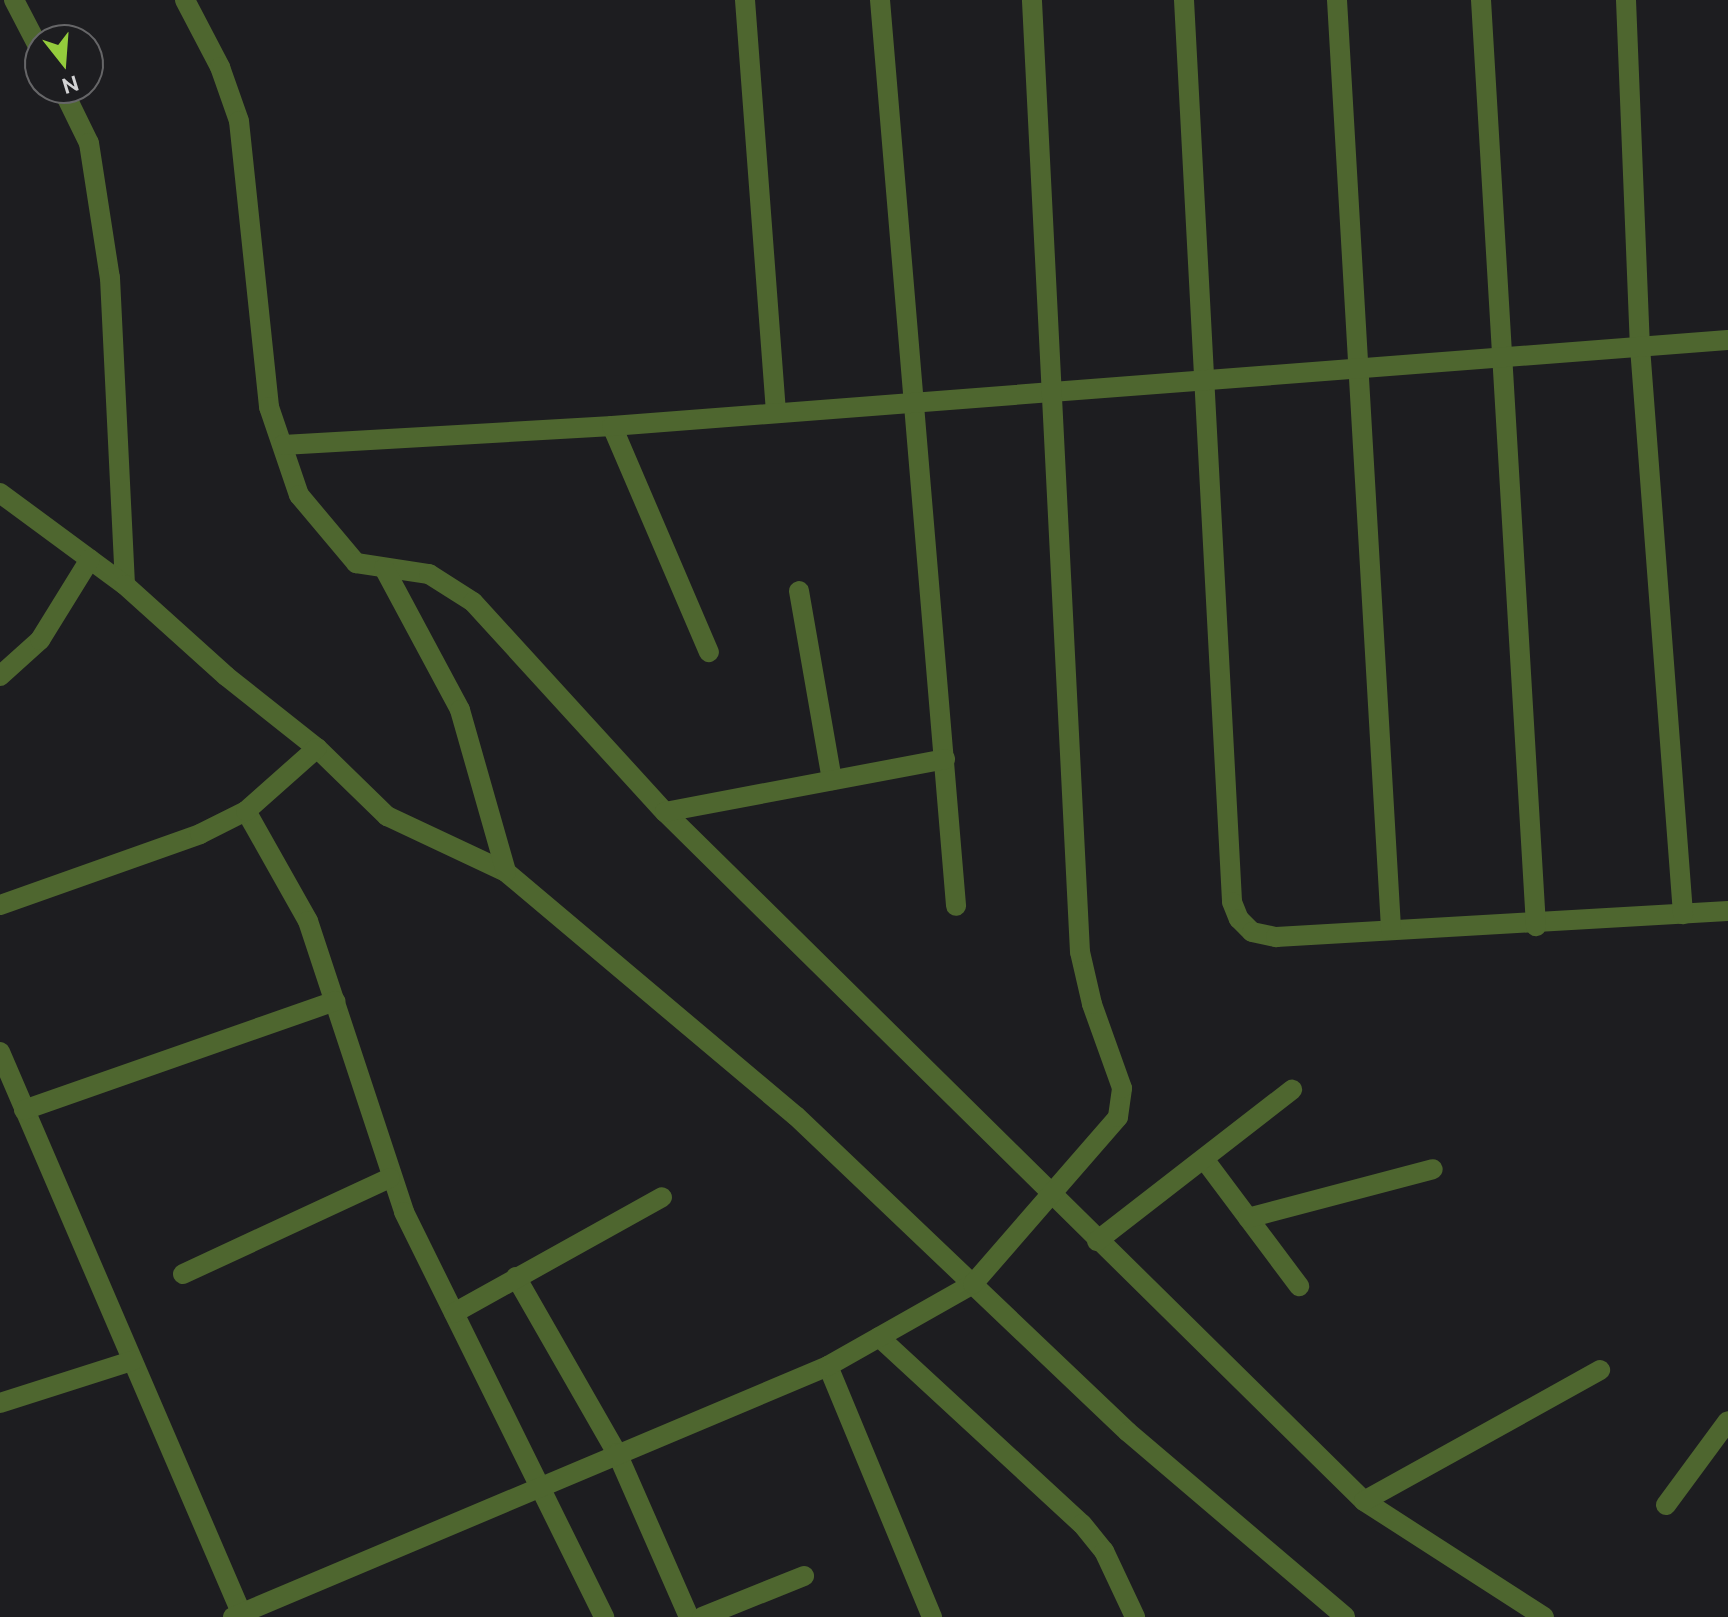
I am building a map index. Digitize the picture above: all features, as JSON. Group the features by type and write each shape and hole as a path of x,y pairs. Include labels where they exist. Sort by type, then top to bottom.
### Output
{"street":[{"path":"14,0 26,24"},
{"path":"185,0 220,67 239,121 269,407 299,495 356,563 429,574 473,602 665,812 1050,1195 1364,1501 1544,1617"},
{"path":"745,0 776,413"},
{"path":"880,0 911,403 956,906"},
{"path":"0,1052 239,1616 828,1366 973,1284 1123,1104 1080,952 1032,0"},
{"path":"1184,0 1232,902 1252,932 1276,937 1391,929 1536,926 1728,911"},
{"path":"1337,0 1362,368 1391,929"},
{"path":"1481,0 1505,357 1536,926"},
{"path":"1626,0 1640,347 1683,914"},
{"path":"70,104 89,143 110,278 125,585"},
{"path":"283,445 612,426 1728,340"},
{"path":"612,426 709,652"},
{"path":"0,493 125,585 226,676 317,748 387,816 506,872 796,1116 1128,1432 1345,1617"},
{"path":"0,676 40,640 90,559"},
{"path":"384,568 460,710 506,872"},
{"path":"799,591 832,780"},
{"path":"0,905 200,834 246,811 317,748"},
{"path":"665,812 945,759"},
{"path":"246,811 295,894 336,1001 390,1178 604,1617"},
{"path":"24,1110 336,1001"},
{"path":"1097,1241 1292,1090"},
{"path":"1204,1159 1299,1286"},
{"path":"1248,1218 1433,1169"},
{"path":"183,1274 390,1178"},
{"path":"454,1313 662,1197"},
{"path":"516,1277 617,1453 689,1617"},
{"path":"879,1337 1082,1524 1104,1551 1135,1617"},
{"path":"0,1403 132,1361"},
{"path":"828,1366 932,1617"},
{"path":"1364,1501 1600,1370"},
{"path":"1666,1505 1728,1421"},
{"path":"702,1617 804,1576"}]}
